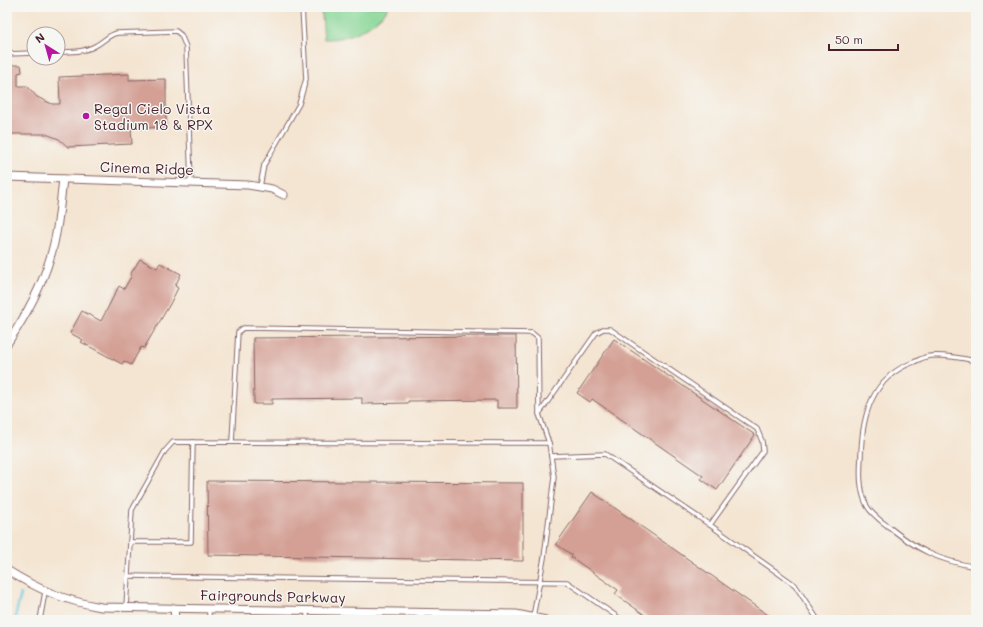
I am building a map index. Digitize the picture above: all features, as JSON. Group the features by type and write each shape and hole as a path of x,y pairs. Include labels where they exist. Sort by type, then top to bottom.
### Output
{"street":[{"name":"Cinema Ridge","path":"7,177 191,182 260,186 272,189 284,195"},
{"path":"7,344 35,298 45,274 55,238 63,179"},
{"name":"Fairgrounds Parkway","path":"7,570 45,592 101,607 307,610 439,616 516,614 546,620"},
{"path":"174,608 174,620"}],"lane":[{"path":"260,186 264,165 299,104 306,80 302,7"},
{"path":"66,51 83,50 95,46 112,34 176,32 182,35 186,47 191,182"},
{"path":"7,54 26,53"},
{"path":"232,442 238,332 243,328 532,333 538,338 539,414 549,443 554,477 540,582 533,617"},
{"path":"539,414 596,333 603,329 610,329 756,429 762,441 763,451 710,525"},
{"path":"976,361 957,356 929,356 902,366 880,385 867,406 861,431 860,484 867,506 877,518 914,547 950,562 976,567"},
{"path":"126,607 132,510 164,451 173,442 549,443"},
{"path":"130,542 191,542 193,442"},
{"path":"551,456 605,454 795,585 818,620"},
{"path":"128,576 567,582 622,620"},
{"path":"40,620 45,592"},
{"path":"209,608 209,620"},
{"path":"307,610 307,620"}],"green space":[{"path":"320,7 389,7 376,21 352,35 333,39 324,39"}],"building":[{"name":"Regal Cielo Vista Stadium 18 & RPX","path":"7,65 21,65 22,72 18,73 18,86 27,86 37,97 52,104 60,104 59,77 129,74 129,80 166,79 166,127 131,129 132,144 68,147 59,139 46,134 7,134"},
{"path":"140,259 157,268 160,263 181,274 175,286 178,288 170,304 144,348 141,347 131,365 124,361 122,364 81,342 83,340 70,333 82,311 101,321 119,286 124,289 132,275 130,275"},
{"path":"516,336 517,408 497,408 497,400 408,401 408,403 362,404 362,398 272,399 272,404 254,404 253,338"},
{"path":"614,339 755,435 717,490 701,479 703,476 592,399 590,402 577,393"},
{"path":"207,481 523,483 523,561 208,555"},
{"path":"592,492 775,620 652,620 615,594 618,590 571,557 572,555 556,544"}],"waterway":[{"path":"16,620 16,613 21,594"}],"place":[{"name":"Regal Cielo Vista Stadium 18 & RPX","path":"86,116"}]}
